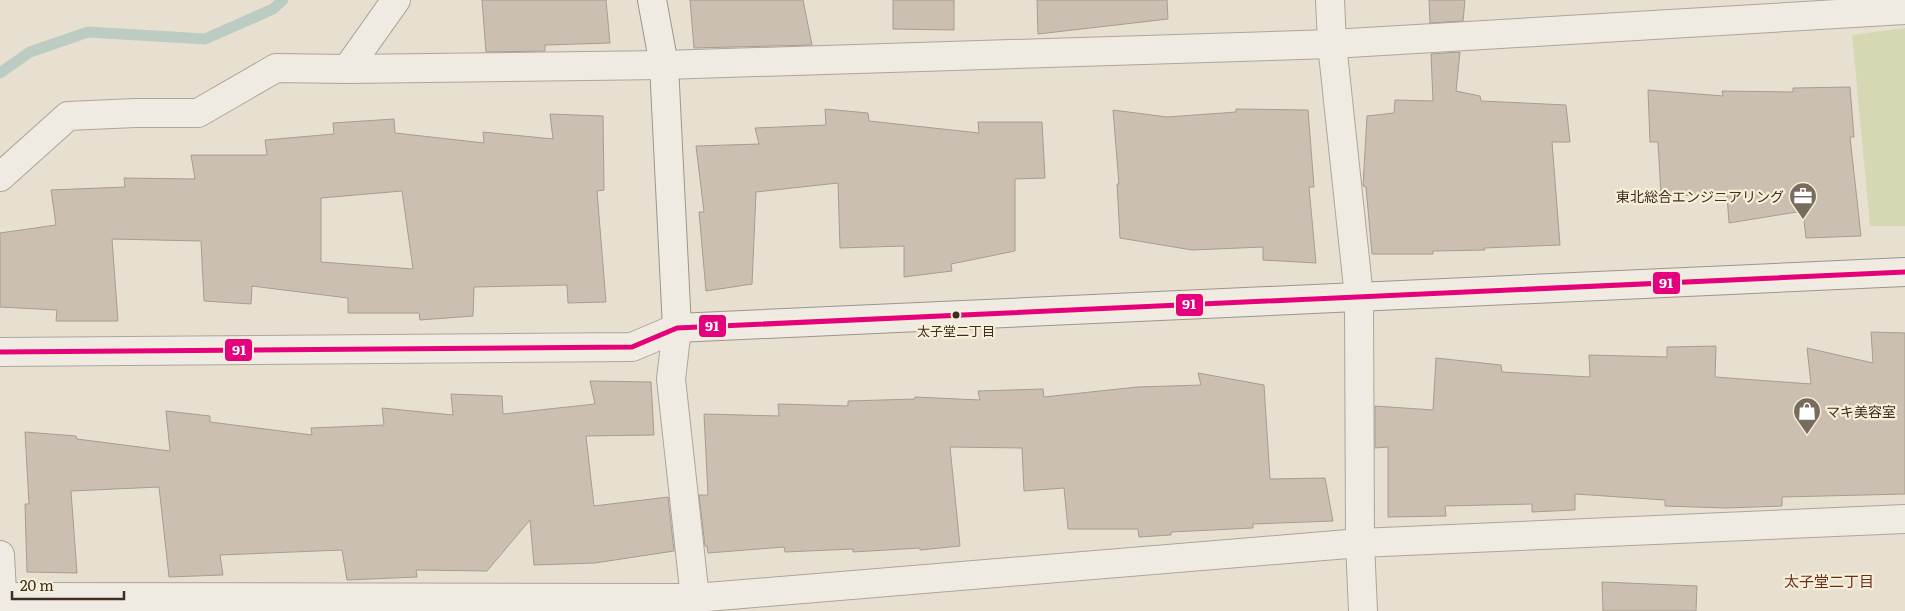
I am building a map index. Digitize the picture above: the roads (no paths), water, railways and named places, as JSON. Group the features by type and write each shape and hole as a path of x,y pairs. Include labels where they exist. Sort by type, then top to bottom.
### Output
{"street":[{"path":"347,68 396,0"},
{"path":"652,0 664,65 677,328 670,379 695,604"},
{"path":"1330,0 1332,44 1359,296 1360,543 1363,611"},
{"path":"0,177 68,116 198,113 276,68 664,65 1332,44 1905,10"},
{"path":"0,352 632,347 677,328 1905,272"},
{"path":"0,555 2,601 695,604 1360,543 1905,519"}],"waterway":[{"path":"0,73 30,52 88,32 205,39 273,9 283,0"}],"place":[{"name":"東北総合エンジニアリング","path":"1803,220"},
{"name":"太子堂二丁目","path":"956,315"},
{"name":"マキ美容室","path":"1807,435"}],"district":[{"name":"太子堂二丁目","path":"1829,580"}]}
